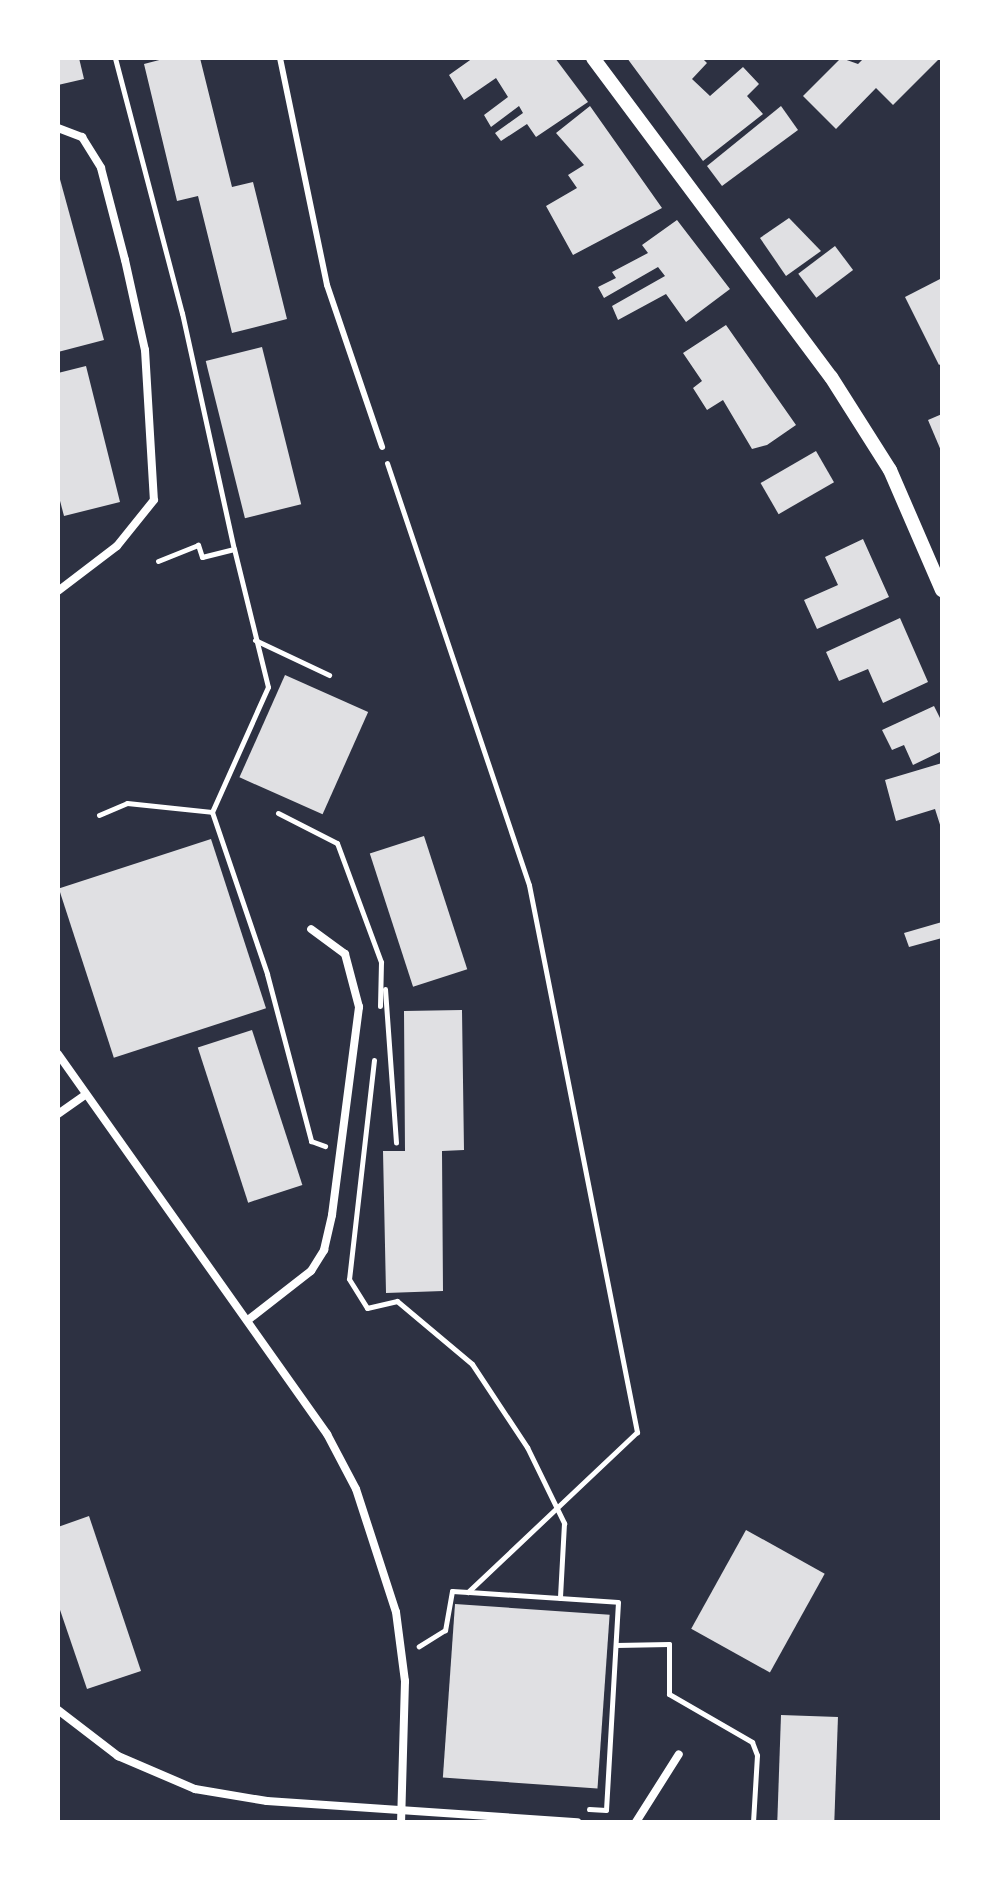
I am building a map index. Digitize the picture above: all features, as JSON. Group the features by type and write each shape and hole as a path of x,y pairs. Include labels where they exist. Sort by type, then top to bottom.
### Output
{"street":[{"path":"593,58 831,377 890,470 942,590"},
{"path":"58,128 82,137 101,168 125,260 145,350 154,500 117,546 58,591"},
{"path":"248,1320 281,1299 324,1250 340,1150 357,991 345,954 311,929"},
{"path":"58,1054 327,1434 356,1489 388,1583 401,1658 401,1822"},
{"path":"58,1114 85,1095"},
{"path":"58,1710 118,1756 195,1789 267,1801 577,1822"},
{"path":"636,1822 679,1754"}],"lane":[{"path":"280,58 327,285 382,447"}],"path":[{"path":"115,58 182,313 254,639 268,687 212,812 267,974 311,1141 340,1150"},
{"path":"382,447 529,885 637,1432 468,1592"},
{"path":"158,561 198,545 202,557 234,549"},
{"path":"254,639 329,675"},
{"path":"99,815 127,803 212,812"},
{"path":"278,813 337,843 384,974 396,1143"},
{"path":"377,1032 384,974"},
{"path":"376,1046 349,1279 367,1308 397,1301 472,1364 559,1506 564,1523 560,1598"},
{"path":"401,1658 445,1630 452,1591 618,1602 606,1810 575,1808"},
{"path":"616,1645 669,1644 669,1694 752,1742 757,1755 753,1822"}],"building":[{"path":"58,58 79,58 84,79 58,85"},
{"path":"167,58 200,58 232,187 253,182 287,319 232,333 198,196 177,201 144,64"},
{"path":"473,58 555,58 588,102 536,137 527,124 501,141 495,133 523,113 519,106 491,127 484,115 508,97 496,78 464,100 449,75"},
{"path":"627,58 702,58 707,63 692,79 710,96 743,67 759,84 747,96 763,114 703,161"},
{"path":"841,58 858,64 864,58 940,58 893,105 876,88 836,129 803,96"},
{"path":"590,106 662,208 573,255 546,206 577,188 568,175 584,165 556,133"},
{"path":"781,106 798,130 722,186 707,166"},
{"path":"58,172 104,340 58,352"},
{"path":"789,218 821,251 786,276 760,238"},
{"path":"677,220 730,289 686,322 666,294 618,320 612,306 665,276 658,267 604,298 598,287 616,278 612,272 648,253 642,245"},
{"path":"835,246 853,270 816,298 798,274"},
{"path":"942,278 942,363 939,365 905,297"},
{"path":"726,325 796,425 767,445 752,449 723,400 707,410 693,388 702,381 683,353"},
{"path":"262,347 301,504 245,518 206,361"},
{"path":"86,366 120,502 64,516 58,493 58,373"},
{"path":"942,414 942,453 928,420"},
{"path":"816,451 834,482 779,514 761,483"},
{"path":"863,539 889,597 817,629 804,600 838,585 825,557"},
{"path":"900,618 928,682 883,703 868,669 839,681 826,652"},
{"path":"285,675 368,712 323,814 239,777"},
{"path":"934,706 942,722 942,751 913,765 904,745 892,750 882,730"},
{"path":"942,763 942,831 935,809 896,821 885,780"},
{"path":"424,836 467,969 413,987 370,854"},
{"path":"211,839 266,1008 114,1058 59,888"},
{"path":"942,922 942,938 909,947 904,933"},
{"path":"462,1010 464,1150 442,1151 443,1291 386,1293 383,1151 405,1151 404,1011"},
{"path":"252,1030 302,1185 248,1203 198,1048"},
{"path":"89,1516 141,1671 87,1689 58,1604 58,1527"},
{"path":"746,1530 825,1574 770,1672 691,1629"},
{"path":"455,1604 610,1615 597,1788 443,1778"},
{"path":"781,1715 838,1717 834,1822 777,1822"}]}
